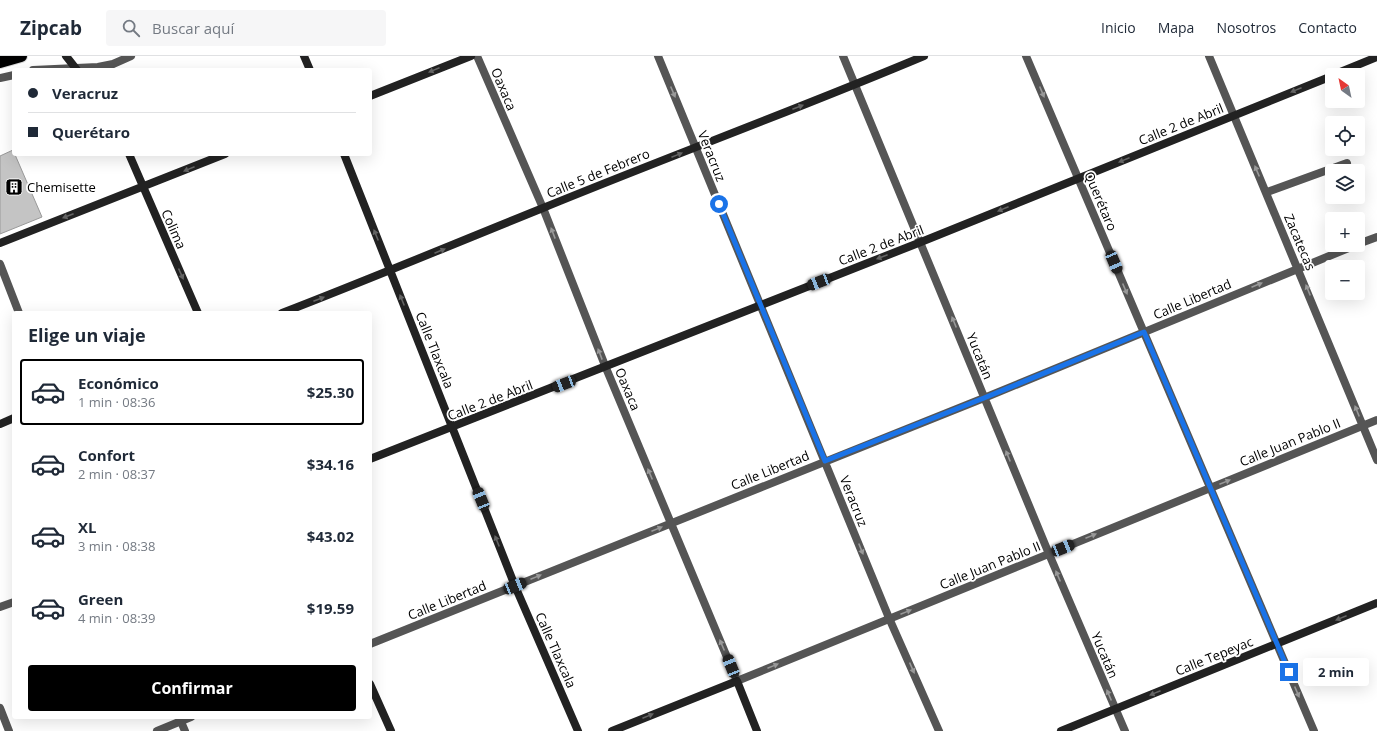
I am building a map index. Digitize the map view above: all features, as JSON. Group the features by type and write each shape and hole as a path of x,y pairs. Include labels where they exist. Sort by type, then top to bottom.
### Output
{"highway":[{"path":"0,62 21,56"}],"street":[{"path":"66,56 76,68 98,67 113,64 131,56"},
{"path":"304,56 309,68"},
{"path":"372,95 471,56"},
{"name":"Oaxaca","path":"477,56 543,208 606,368 757,731"},
{"name":"Veracruz","path":"658,56 889,618 939,731"},
{"name":"Yucatán","path":"843,56 856,84 984,398 1124,731"},
{"name":"Calle 5 de Febrero","path":"287,311 391,271 543,208 924,56"},
{"name":"Querétaro","path":"1026,56 1314,731"},
{"name":"Zacatecas","path":"1209,56 1377,460"},
{"name":"Calle 2 de Abril","path":"1350,68 1377,57"},
{"path":"0,78 12,75"},
{"name":"Calle 2 de Abril","path":"372,459 606,368 1325,78"},
{"name":"Colima","path":"130,156 197,311"},
{"path":"0,242 220,156"},
{"name":"Calle Tlaxcala","path":"345,156 515,586 578,731"},
{"path":"1266,192 1346,163"},
{"name":"Calle Libertad","path":"1365,242 1377,237"},
{"name":"Calle Libertad","path":"372,643 984,398 1339,252"},
{"path":"0,264 18,311"},
{"path":"0,424 12,419"},
{"name":"Calle Juan Pablo II","path":"612,731 1377,420"},
{"path":"0,607 12,603"},
{"name":"Calle Tepeyac","path":"1061,731 1377,603"},
{"path":"372,689 390,731"},
{"path":"0,708 9,731"},
{"path":"157,731 180,719 185,731"}],"building":[{"name":"Chemisette","path":"12,150 12,156 16,156 42,217 0,234 0,156"}],"place":[{"name":"Chemisette","path":"14,187"}],"route":[{"path":"719,204 825,461 984,398 1144,332 1289,672"}]}
